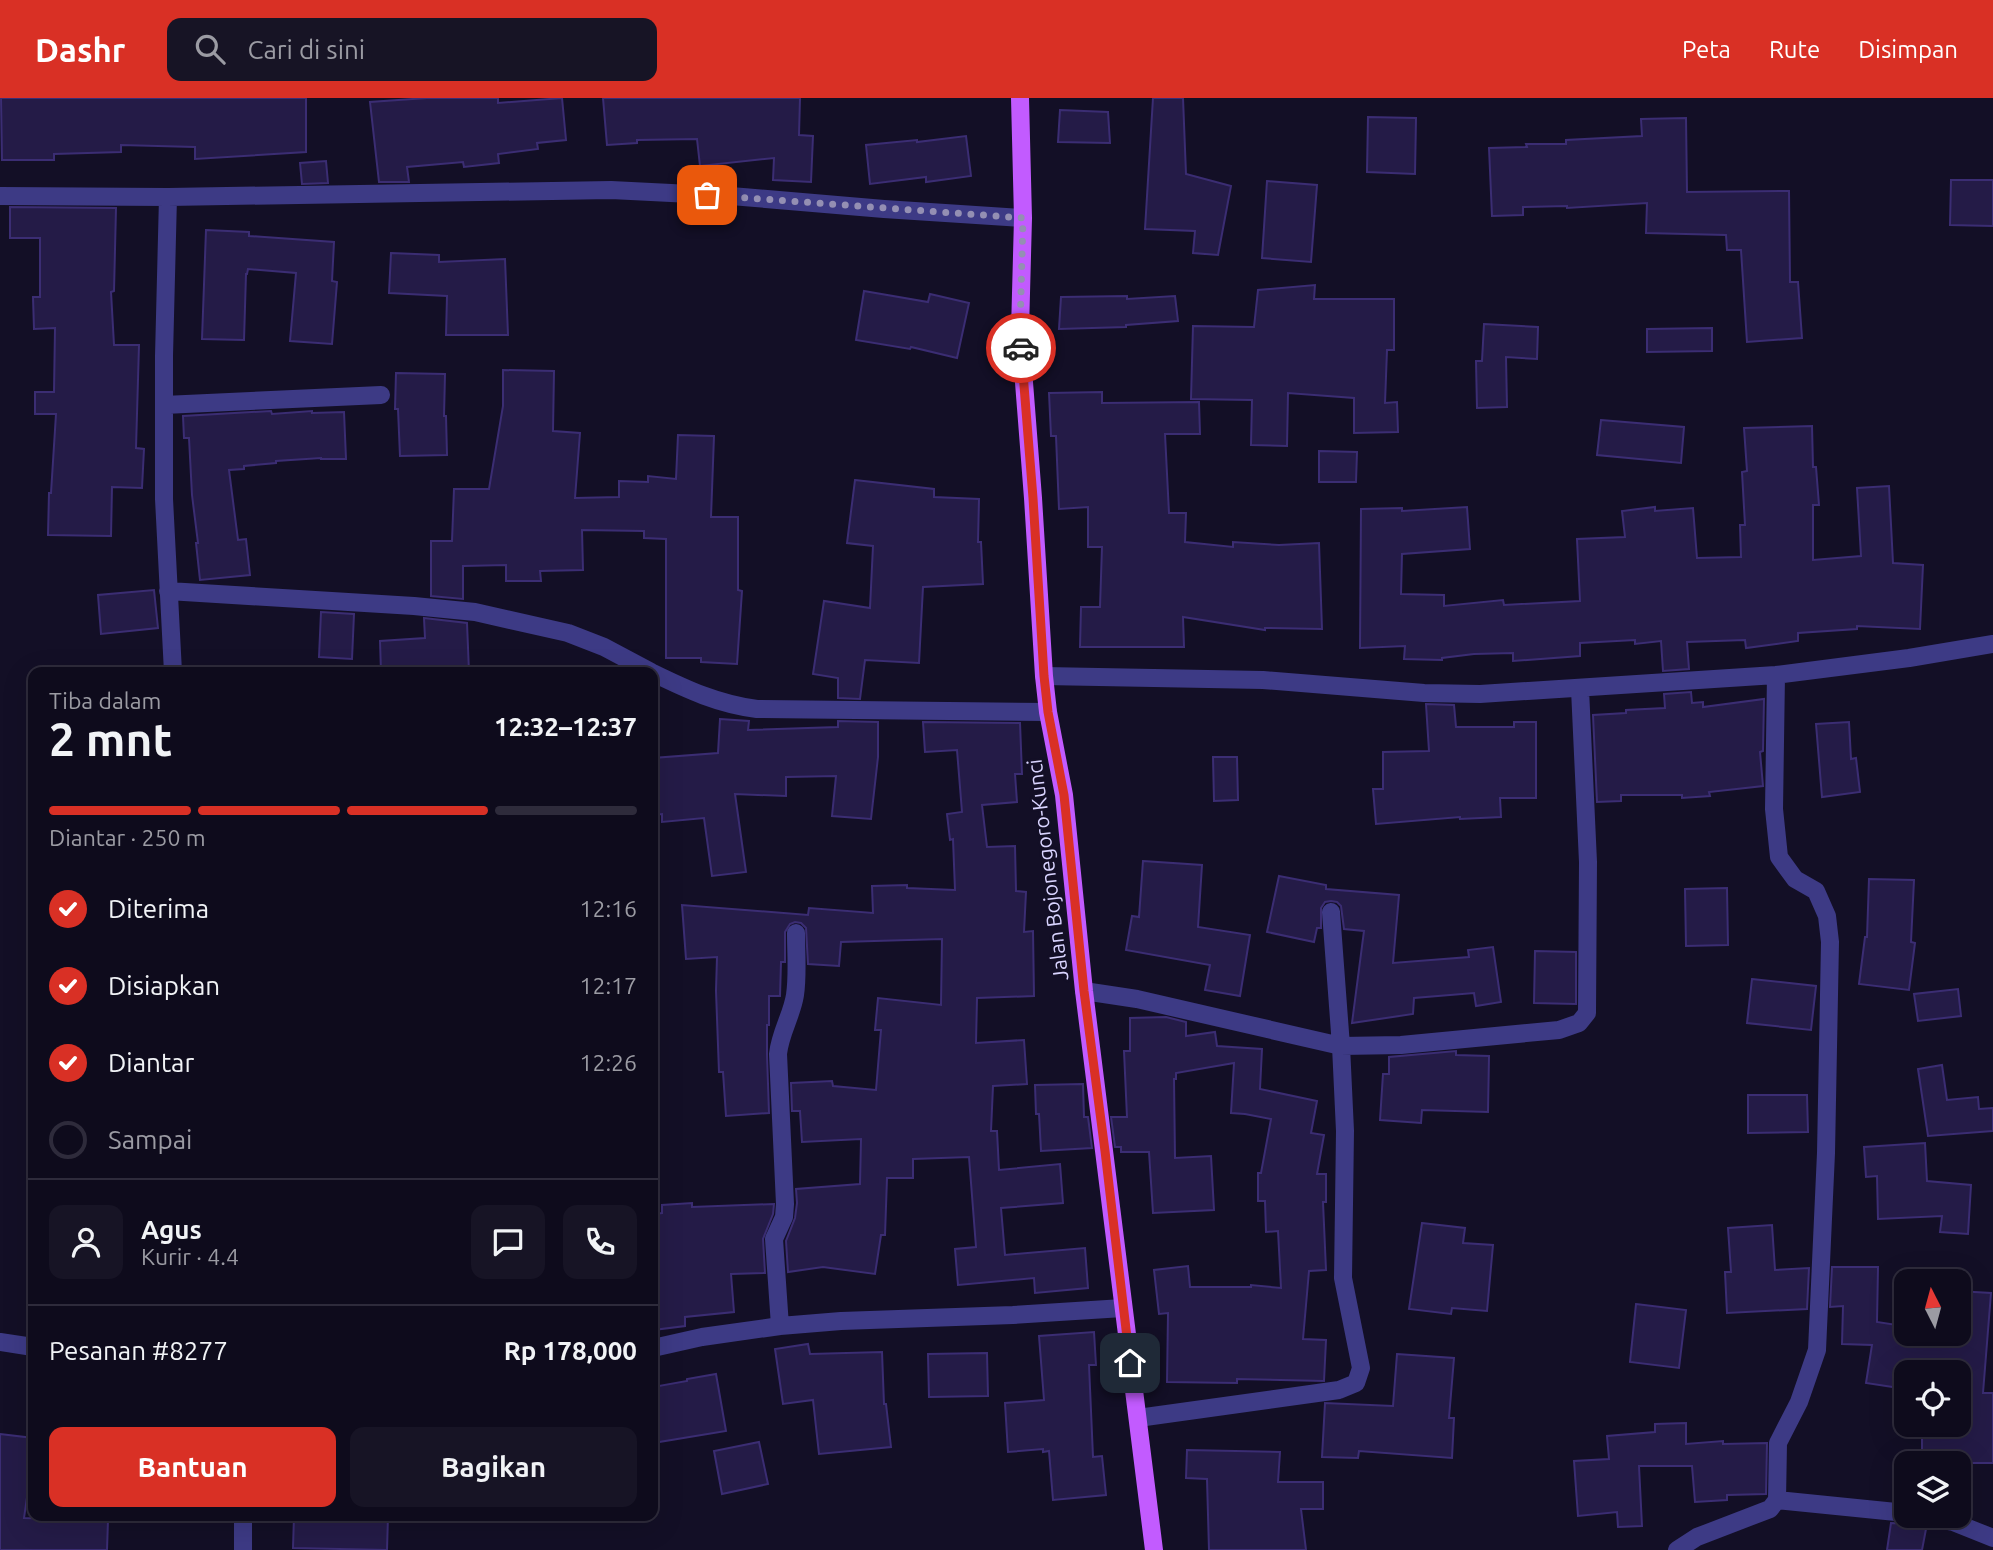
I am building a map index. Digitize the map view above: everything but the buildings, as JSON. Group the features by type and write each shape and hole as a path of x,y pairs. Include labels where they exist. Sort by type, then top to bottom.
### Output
{"main road":[{"name":"Jalan Bojonegoro-Kunci","path":"1020,98 1023,218 1020,331 1044,676 1064,795 1084,991 1154,1550"}],"street":[{"path":"0,196 168,197 611,190 731,196 1023,218"},
{"path":"168,197 164,499 173,667"},
{"path":"164,405 381,395"},
{"path":"168,591 475,612 568,633 604,647 642,667"},
{"path":"1044,676 1263,680 1468,694 1776,675 1993,644"},
{"path":"658,675 731,706 757,709 1048,712"},
{"path":"1677,1550 1697,1537 1770,1509 1777,1500 1778,1443 1799,1402 1817,1349 1826,1153 1830,942 1827,916 1816,891 1796,879 1779,858 1774,809 1776,675"},
{"path":"1084,991 1138,999 1341,1046 1401,1045 1559,1030 1579,1023 1587,1013 1588,862 1580,689"},
{"path":"1138,1418 1339,1390 1356,1383 1362,1368 1343,1278 1345,1131 1331,912"},
{"path":"780,1326 775,1239 784,1217 785,1204 778,1054 779,1041 796,993 796,933"},
{"path":"658,1347 702,1337 780,1326 1123,1308"},
{"path":"0,1342 28,1346"},
{"path":"1777,1500 1894,1512"},
{"path":"243,1521 243,1550"},
{"path":"1968,1528 1993,1538"}],"way so far":[{"path":"707,195 1023,218 1021,348"}],"route":[{"path":"1021,348 1044,676 1064,795 1084,991 1130,1363"}]}
